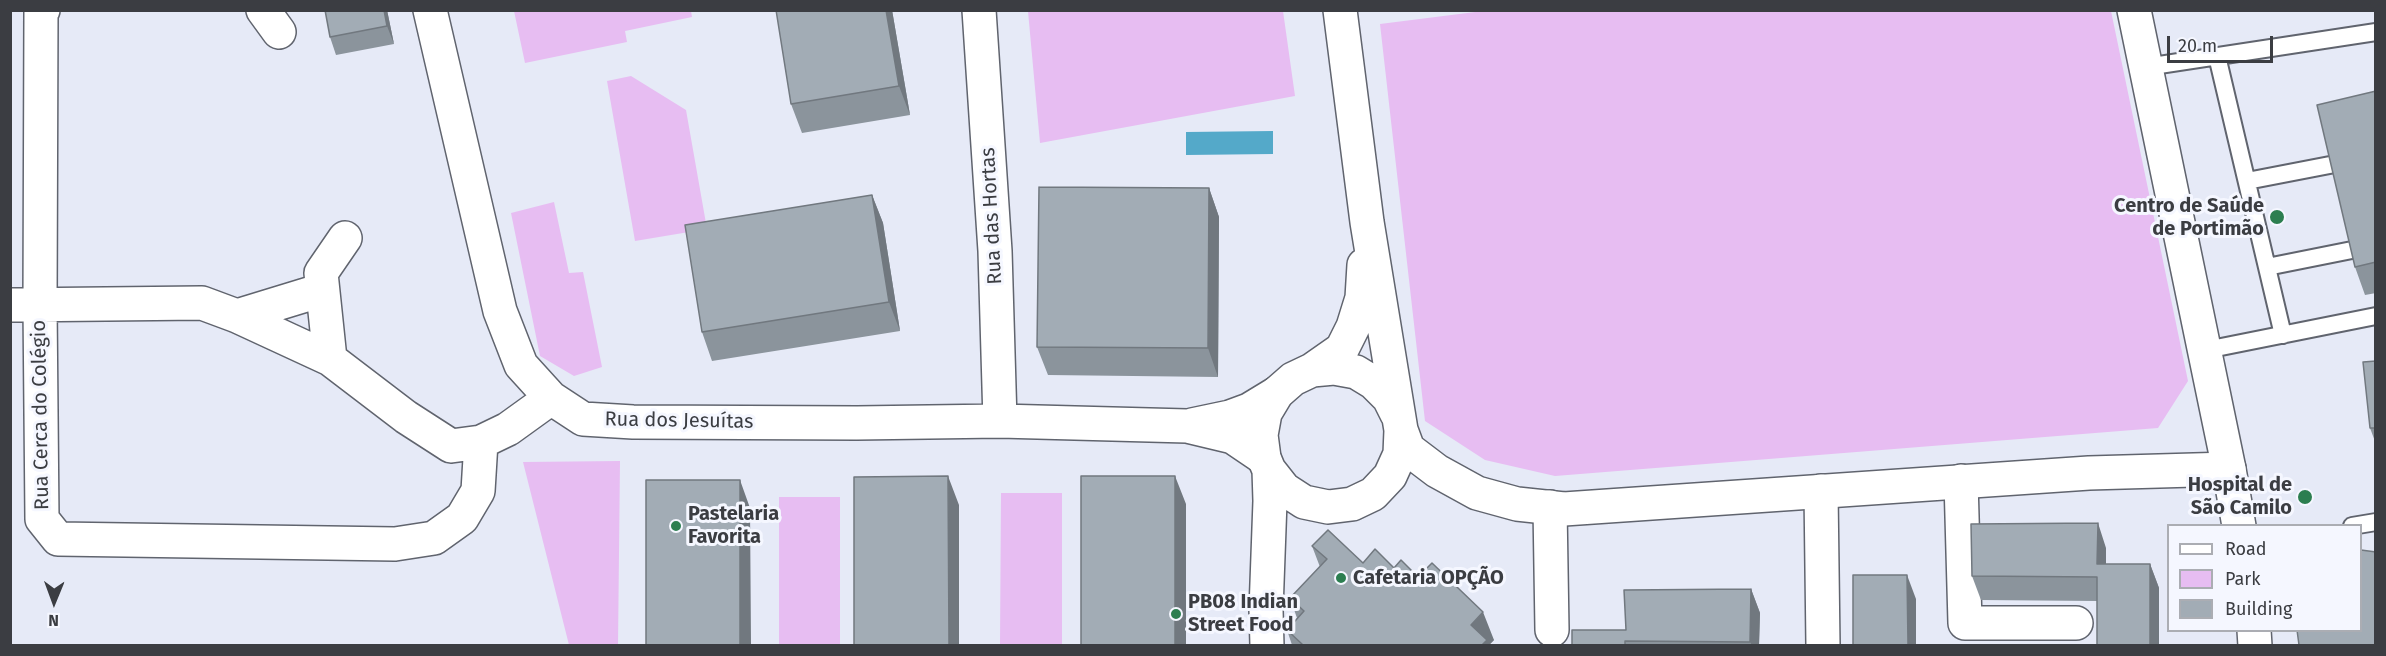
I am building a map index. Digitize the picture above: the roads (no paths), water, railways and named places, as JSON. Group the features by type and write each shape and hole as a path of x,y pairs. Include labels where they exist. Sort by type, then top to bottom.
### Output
{"street":[{"name":"Rua Cerca do Colégio","path":"43,10 40,24 25,305 42,519 58,539 394,544 434,538 462,518 478,491 481,442"},
{"name":"Rua dos Jesuítas","path":"430,10 500,311 521,365 550,398 583,419 633,422 999,421 1187,426"},
{"name":"Rua das Hortas","path":"979,10 995,251 999,421"},
{"path":"1187,426 1233,437 1267,464 1284,489 1305,502 1328,507 1352,504 1373,494 1390,476 1400,454 1400,424 1367,222 1340,10"},
{"path":"2134,10 2206,350 2239,524"},
{"path":"1187,426 1230,417 1249,410 1342,349 1353,327 1362,298 1367,222"},
{"path":"330,359 321,273 345,238"},
{"path":"237,316 322,290"},
{"path":"25,305 202,303 237,316 330,359 406,417 451,446 481,442 508,429 550,398"},
{"path":"1312,370 1334,368 1356,372 1374,383 1389,398 1408,449 1437,471 1478,493 1517,504 1564,508 2089,473 2229,469"},
{"path":"1267,645 1270,501 1267,464 1261,435 1265,413 1276,393"},
{"path":"1961,481 1965,622 2076,623"},
{"path":"1821,491 1823,645"},
{"path":"1550,507 1552,630"}],"lane":[{"path":"2146,67 2376,32"},
{"path":"2217,56 2283,335"},
{"path":"2247,181 2335,164"},
{"path":"2267,267 2352,250"},
{"path":"2206,350 2376,316"},
{"path":"2360,524 2376,522"}],"water":[{"path":"1273,131 1273,154 1186,155 1186,132"}],"place":[{"name":"Centro de Saúde de Portimão","path":"2277,217"},
{"name":"Hospital de São Camilo","path":"2305,497"},
{"name":"Pastelaria Favorita","path":"676,526"},
{"name":"Cafetaria OPÇÃO","path":"1341,578"},
{"name":"PB08 Indian Street Food","path":"1176,614"}]}
